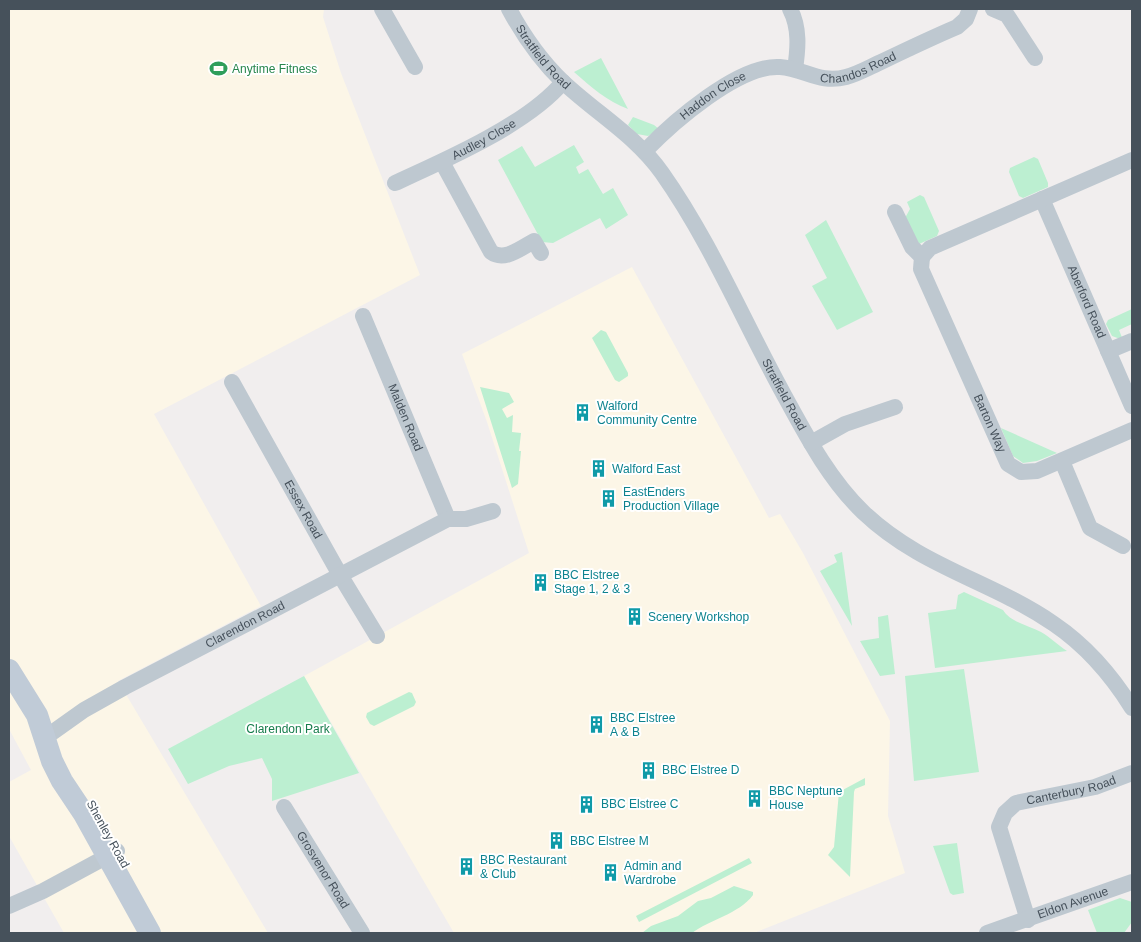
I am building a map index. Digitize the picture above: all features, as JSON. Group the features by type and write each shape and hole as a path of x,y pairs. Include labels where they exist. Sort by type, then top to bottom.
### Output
{"main road":[{"name":"Shenley Road","path":"9,670 37,715 46,737"},
{"name":"Shenley Road","path":"9,691 28,722 46,737 60,753 150,933"},
{"name":"Shenley Road","path":"112,854 168,933"}],"street":[{"path":"382,9 415,68"},
{"name":"Stratfield Road","path":"509,9 531,45 562,82 645,152 660,171 687,213 811,444 844,492 888,534 916,553 1027,608 1055,625 1092,657 1132,708"},
{"path":"790,9 795,18 798,46 794,69"},
{"name":"Chandos Road","path":"794,69 823,80 847,77 957,27 966,19 970,9"},
{"path":"993,9 1007,15 1035,58"},
{"name":"Haddon Close","path":"645,152 687,111 708,96 764,68 794,69"},
{"name":"Audley Close","path":"396,183 442,162 524,117 541,104 562,82"},
{"path":"922,257 930,248 1132,160"},
{"path":"442,162 491,252 496,257 503,257 534,241 541,253"},
{"name":"Aberford Road","path":"1042,199 1132,406"},
{"name":"Barton Way","path":"895,212 912,247 922,257 921,269 1008,464 1021,472 1029,473 1062,461 1132,430"},
{"name":"Malden Road","path":"363,316 448,519"},
{"path":"1108,351 1132,340"},
{"name":"Essex Road","path":"232,382 340,575 377,636"},
{"path":"811,444 845,424 895,406"},
{"path":"1062,461 1090,528 1123,546"},
{"path":"448,519 466,519 493,511"},
{"name":"Clarendon Road","path":"46,737 84,710 125,687 448,519"},
{"name":"Canterbury Road","path":"1028,920 999,827 1006,813 1016,803 1094,787 1132,773"},
{"name":"Grosvenor Road","path":"284,807 362,933"},
{"path":"9,906 112,854"},
{"name":"Eldon Avenue","path":"987,933 1132,882"}],"shaded area":[{"path":"9,9 324,9 323,17 341,73 420,275 154,414 261,606 118,681 268,933 64,933 9,836 9,782 31,770 9,729"},
{"path":"632,267 769,518 780,514 803,553 890,721 888,816 905,873 754,933 454,933 304,676 529,553 487,422 462,354"}],"green space":[{"path":"601,58 628,109 606,98 574,72"},
{"path":"633,117 654,125 659,129 648,136 637,134 628,125"},
{"path":"574,145 584,162 576,167 579,174 588,169 603,194 613,188 628,215 606,229 600,218 553,243 542,242 498,160 522,146 535,167"},
{"path":"1034,157 1038,159 1048,187 1023,198 1019,196 1009,172 1010,168"},
{"path":"920,195 924,197 939,231 937,236 919,244 905,218 910,209 907,202"},
{"path":"826,220 873,312 837,330 812,286 827,278 805,235"},
{"path":"1132,309 1132,324 1119,330 1123,340 1112,336 1106,324 1108,320"},
{"path":"601,330 606,332 628,373 628,376 619,382 615,380 592,338"},
{"path":"480,387 509,393 514,402 502,409 507,418 513,415 512,432 521,433 518,484 512,488"},
{"path":"1001,428 1057,453 1037,461 1023,463 1013,456"},
{"path":"842,552 852,626 820,571 837,562 834,555"},
{"path":"964,592 1003,610 1011,618 1048,636 1067,651 935,668 928,613 956,609 958,595"},
{"path":"888,615 895,674 880,676 860,641 879,638 878,617"},
{"path":"964,669 979,772 914,781 905,676"},
{"name":"Clarendon Park","path":"304,676 359,773 272,801 272,779 262,758 229,766 188,784 168,749"},
{"path":"409,692 412,693 416,702 414,706 374,726 370,724 366,717 367,713"},
{"path":"865,778 865,785 855,789 854,792 850,877 828,855 834,847 839,792"},
{"path":"957,843 964,893 953,895 950,893 933,846"},
{"path":"749,858 752,863 639,922 636,916"},
{"path":"734,886 753,892 753,895 747,902 732,912 692,933 642,933 651,926 678,916 698,901 711,898"},
{"path":"1120,898 1132,902 1132,922 1124,933 1097,933 1088,910"}],"place":[{"name":"Anytime Fitness","path":"218,69"},
{"name":"Walford Community Centre","path":"583,413"},
{"name":"Walford East","path":"598,469"},
{"name":"EastEnders Production Village","path":"609,499"},
{"name":"BBC Elstree Stage 1, 2 & 3","path":"540,582"},
{"name":"Scenery Workshop","path":"634,617"},
{"name":"BBC Elstree A & B","path":"596,725"},
{"name":"BBC Elstree D","path":"648,770"},
{"name":"BBC Neptune House","path":"755,798"},
{"name":"BBC Elstree C","path":"587,804"},
{"name":"BBC Elstree M","path":"556,841"},
{"name":"BBC Restaurant & Club","path":"466,867"},
{"name":"Admin and Wardrobe","path":"610,873"}]}
